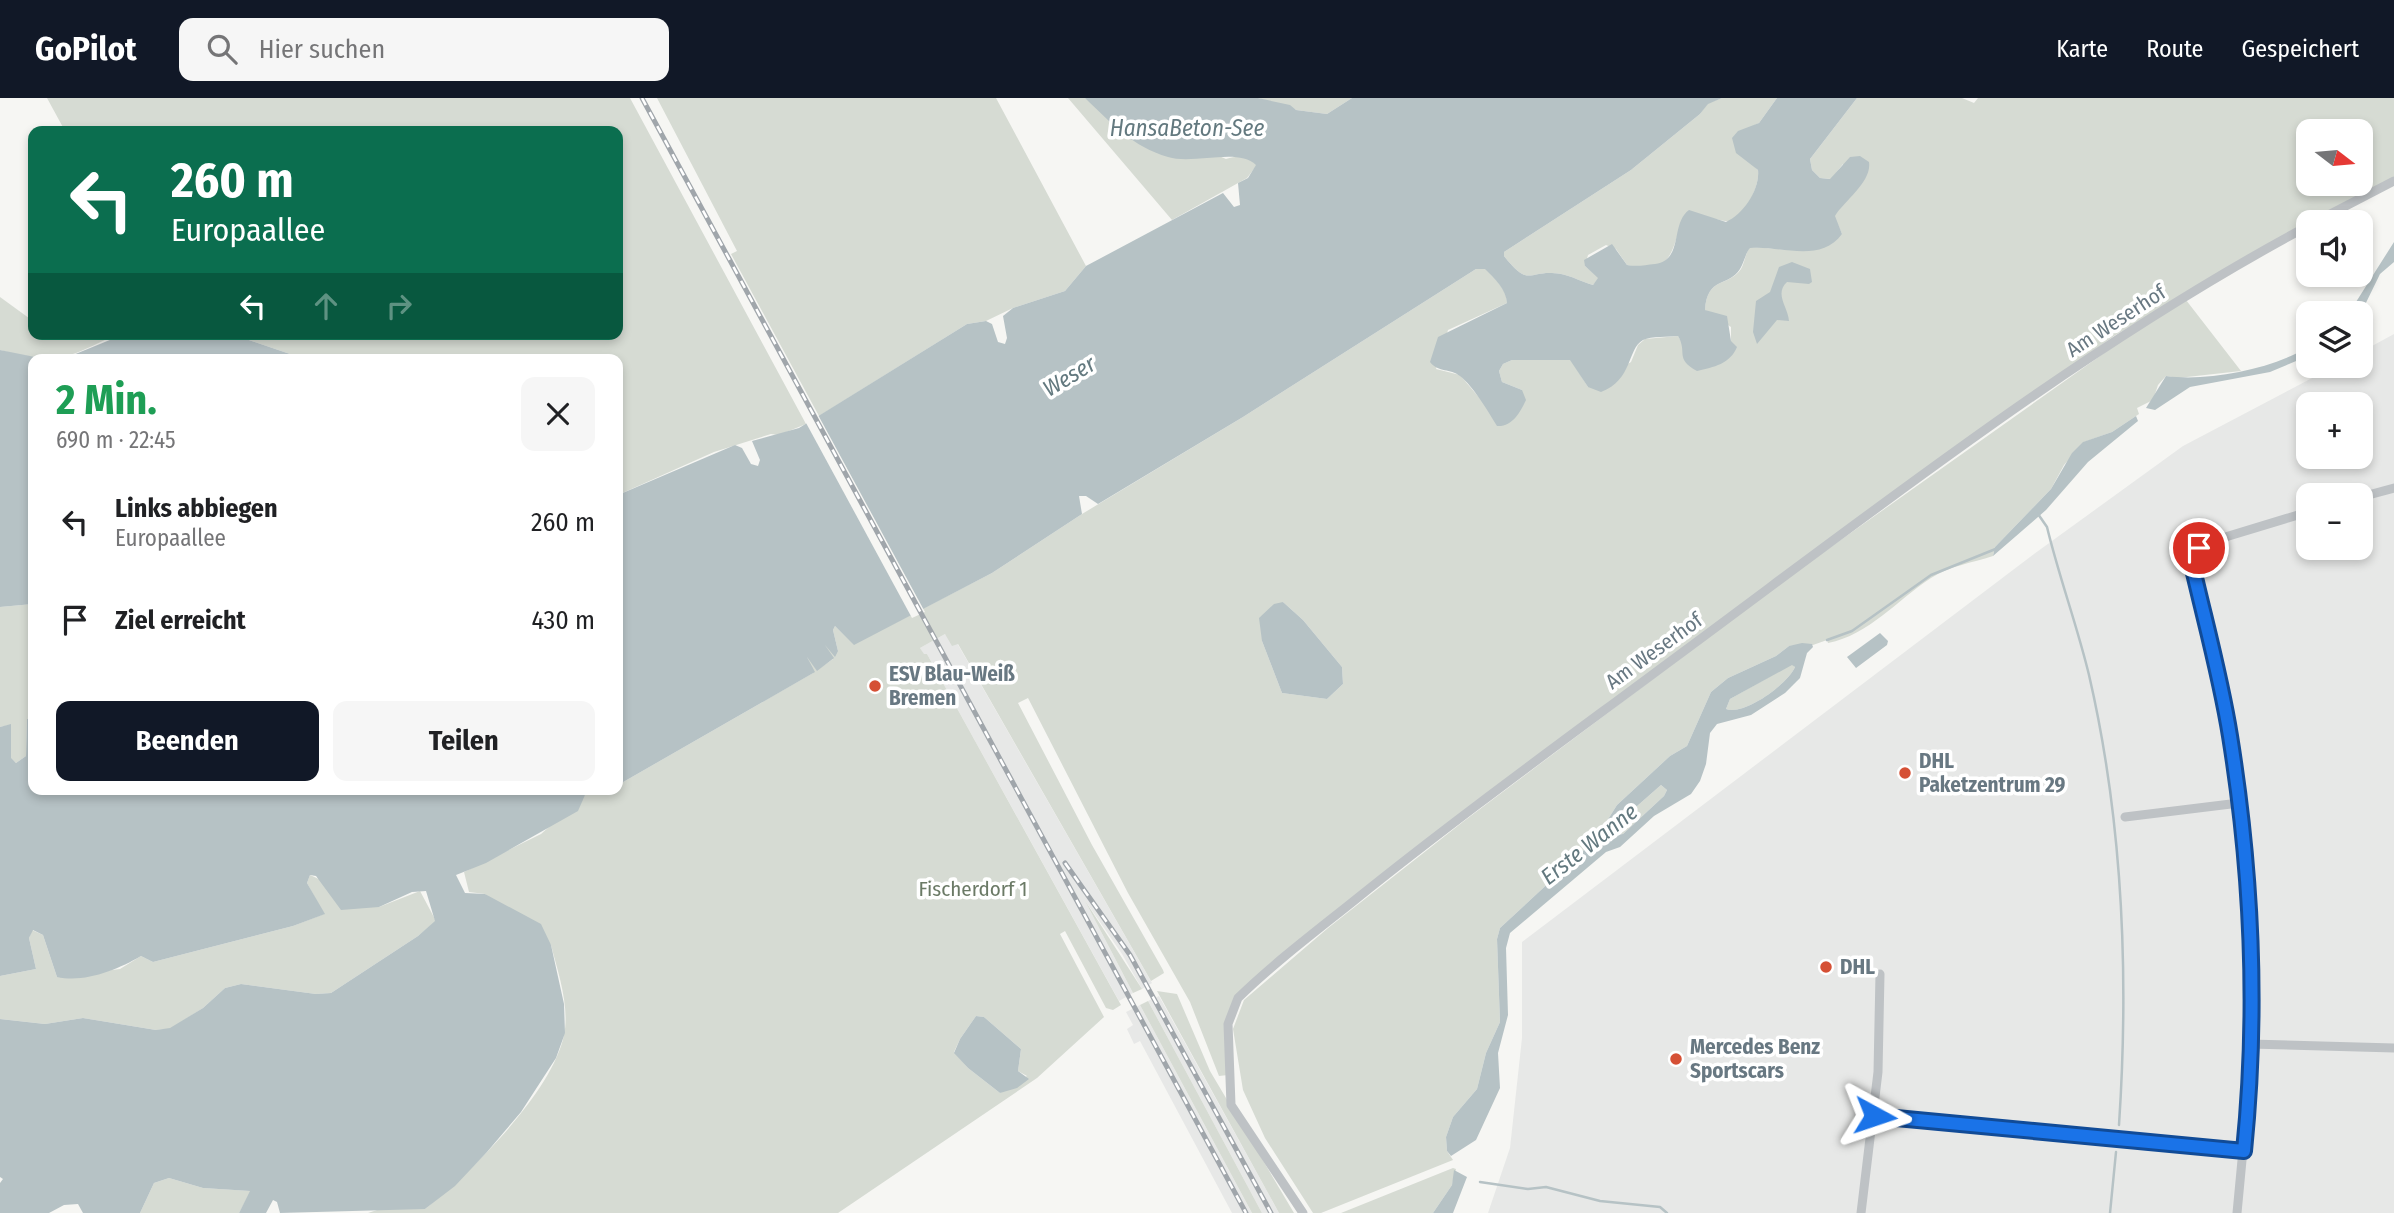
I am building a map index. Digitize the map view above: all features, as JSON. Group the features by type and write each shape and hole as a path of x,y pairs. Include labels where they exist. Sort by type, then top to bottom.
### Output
{"street":[{"path":"2338,210 2394,181"},
{"name":"Am Weserhof","path":"1303,1213 1231,1105 1227,1024 1238,999 1368,890 1528,766 1856,524 2118,338 2218,276 2296,233"},
{"path":"2373,494 2394,488"},
{"path":"2237,1213 2244,1151 2250,1044 2250,922 2239,803 2217,666 2193,569 2193,558 2199,548 2209,542 2296,516"},
{"path":"2125,817 2239,803"},
{"path":"1861,1213 1875,1116 1880,974"},
{"path":"2250,1044 2394,1048"},
{"path":"1875,1116 2244,1151"}],"shaded area":[{"path":"2394,334 2394,1213 1488,1213 1510,1148 1522,1038 1522,942 2034,554 2183,446 2312,378 2373,378 2373,345"},
{"path":"945,634 957,643 1152,983 1142,989 1122,954 1084,899 1133,993 1119,1001 927,654 924,655 920,648"},
{"path":"1159,996 1279,1213 1262,1213 1148,1001"},
{"path":"1140,1005 1252,1213 1232,1213 1140,1041 1134,1044 1127,1029 1133,1025 1126,1012"}],"green space":[{"path":"47,98 630,98 806,424 779,435 771,434 714,452 623,493 623,354 290,354 249,340 623,340 623,126 62,126"},
{"path":"657,98 996,98 1086,266 1065,291 1013,308 986,321 967,324 819,416 731,254 737,251"},
{"path":"1068,98 1085,98 1226,159 1243,157 1257,165 1247,178 1172,220"},
{"path":"1258,98 1352,98 1327,114 1296,110"},
{"path":"1722,98 1777,98 1759,123 1749,128 1749,161 1758,170 1757,184 1751,199 1735,218 1729,221 1713,219 1680,226 1670,255 1659,265 1650,267 1627,265 1616,249 1606,245 1588,255 1585,266 1599,278 1593,285 1561,274 1525,275 1504,256 1504,252 1631,170 1700,114 1708,103"},
{"name":"Fischerdorf 1","path":"1857,98 1962,98 1974,103 1978,98 2394,98 2394,179 2373,190 2373,119 2296,119 2296,196 2360,196 2333,210 2296,210 2296,228 2114,336 1841,531 1241,991 1230,1010 1228,1020 1228,1075 1219,1076 1190,1002 1128,893 1028,698 1018,703 1092,845 1163,970 1164,973 1151,981 958,644 952,646 945,634 920,648 927,654 1121,1005 1113,1010 1106,1008 1065,931 1060,934 1104,1017 1037,1078 838,1213 368,1213 383,1208 425,1209 464,1175 527,1106 544,1082 564,1035 564,1001 551,945 485,894 469,892 464,872 541,834 585,795 623,795 623,782 813,673 807,656 817,670 833,659 825,645 838,651 833,630 835,626 854,644 992,573 1476,269 1486,269 1503,289 1507,303 1448,330 1436,369 1460,375 1482,401 1522,390 1502,382 1499,371 1503,364 1512,360 1571,360 1588,387 1631,362 1638,345 1645,339 1678,336 1682,343 1731,341 1731,327 1705,310 1707,299 1714,287 1736,275 1741,269 1750,247 1794,250 1842,234 1834,216 1840,208 1843,164 1831,179 1820,178 1812,170 1810,159","holes":["1283,602 1303,620 1342,667 1343,684 1327,699 1282,693 1262,641","976,1016 984,1017 1021,1049 1018,1071 1027,1076 1000,1093 968,1068 954,1052"]},
{"path":"0,297 28,317 28,340 104,340 73,354 28,356 0,350"},
{"path":"2186,300 2241,371 2178,378 2166,376 2158,385 2153,400 2137,408 2139,414 2112,432 2084,442 2064,465 2051,489 1995,547 1993,556 1938,574 1857,633 1828,643 1827,640 1813,645 1789,646 1776,656 1728,678 1711,692 1687,746 1670,756 1617,805 1595,840 1500,928 1497,939 1500,1022 1486,1053 1477,1089 1453,1117 1446,1137 1447,1151 1453,1160 1321,1213 1313,1213 1265,1138 1243,1090 1233,1029 1244,1000 1328,928 1464,821 1790,576 2117,344"},
{"path":"28,604 26,756 16,763 11,759 10,725 0,727 0,607"},
{"path":"1792,664 1795,667 1791,674 1765,697 1743,708 1726,709 1730,699"},
{"path":"1661,785 1667,790 1664,796 1623,834 1617,835 1628,814"},
{"path":"310,875 379,907 420,891 436,921 418,936 331,993 316,994 241,984 225,988 203,1008 170,1029 156,1030 83,1018 45,1024 0,1019 0,976 36,969 29,938 32,930 43,935 57,977 120,969 141,956 153,962 293,926 324,914 307,883"},
{"path":"1084,899 1142,989 1133,993"},
{"path":"1157,991 1177,994 1210,1071 1294,1213 1279,1213"},
{"path":"1148,1001 1262,1213 1252,1213 1140,1005"},
{"path":"1456,1169 1452,1185 1433,1213 1341,1213"},
{"path":"169,1178 203,1188 251,1191 239,1213 140,1213 154,1183"}],"water":[{"path":"1085,98 1258,98 1290,105 1296,110 1327,114 1352,98 1722,98 1708,104 1700,114 1631,170 1504,252 1504,256 1513,266 1525,275 1561,274 1593,285 1598,278 1585,266 1584,260 1612,244 1627,265 1655,264 1670,256 1683,216 1689,210 1726,222 1745,207 1756,185 1758,170 1736,153 1732,138 1738,131 1759,123 1777,98 1857,98 1810,159 1812,170 1820,178 1830,179 1850,157 1860,156 1869,162 1869,169 1862,184 1835,216 1842,234 1833,243 1811,251 1750,248 1735,275 1710,292 1705,310 1727,316 1731,341 1737,347 1721,364 1697,371 1684,359 1678,336 1655,337 1638,344 1619,380 1601,392 1588,387 1570,360 1512,360 1503,364 1499,371 1502,382 1522,390 1526,400 1511,422 1497,426 1465,380 1437,368 1430,362 1438,337 1507,303 1505,293 1496,280 1485,269 1476,269 1243,417 1098,504 1086,496 1079,496 1082,514 992,573 854,645 835,626 833,630 838,651 835,657 825,645 834,658 817,671 807,657 815,672 623,782 623,493 735,445 742,448 751,464 758,466 760,460 752,441 799,428 967,324 986,321 992,324 998,342 1005,344 1007,338 1003,316 1013,308 1065,291 1086,266 1223,193 1234,207 1240,205 1238,183 1248,178 1256,165 1238,157 1179,159 1155,153 1133,141"},
{"path":"2394,242 2394,262 2380,274 2367,301 2357,301 2365,287 2373,287 2373,275"},
{"path":"1792,262 1810,269 1812,282 1787,282 1782,296 1789,321 1777,320 1757,344 1753,332 1756,301 1770,292 1779,267"},
{"path":"110,340 249,340 290,354 75,354"},
{"path":"0,350 28,356 28,604 0,607"},
{"path":"2296,354 2296,361 2270,372 2190,387 2155,410 2146,408 2166,376 2201,377 2239,372"},
{"path":"2136,416 2138,421 2088,462 2046,510 1993,556 1995,547 2051,489 2072,453 2083,442 2112,432"},
{"path":"1283,602 1303,620 1342,667 1343,684 1327,699 1282,693 1262,641 1259,618 1274,604"},
{"path":"1880,633 1888,641 1887,645 1856,668 1847,657"},
{"path":"1812,644 1800,678 1785,693 1751,715 1717,724 1710,733 1706,764 1700,781 1691,794 1654,816 1620,847 1606,852 1510,933 1506,948 1508,1015 1498,1053 1500,1088 1476,1140 1451,1156 1447,1151 1446,1137 1453,1117 1477,1089 1486,1053 1500,1022 1497,939 1500,928 1595,840 1617,805 1670,756 1687,746 1711,692 1728,678 1776,656 1789,646","holes":["1792,665 1795,667 1791,674 1765,697 1743,708 1726,709 1730,699","1661,785 1667,790 1664,796 1623,834 1617,835 1628,814"]},
{"path":"27,719 28,795 585,795 578,811 486,863 456,875 465,893 485,894 541,924 551,945 564,1004 565,1033 556,1058 521,1112 455,1186 425,1209 280,1213 277,1202 273,1200 266,1213 239,1213 250,1191 203,1188 169,1178 154,1183 140,1213 83,1213 78,1204 64,1205 49,1213 0,1213 0,1183 3,1179 0,1177 0,1019 45,1024 83,1018 156,1030 170,1028 203,1008 225,988 241,984 316,994 331,993 418,936 435,921 426,891 412,892 379,907 341,910 316,876 310,875 307,883 325,914 293,926 153,962 141,956 100,974 79,978 57,977 43,935 33,930 29,938 36,969 0,976 0,727 11,724 11,758 16,763 26,756"},
{"path":"976,1016 984,1017 1021,1049 1018,1071 1029,1079 1017,1088 1000,1093 968,1068 954,1053"},
{"path":"1454,1170 1467,1177 1453,1213 1433,1213 1452,1185"}],"pier":[{"path":"817,413 925,612 912,618 805,421"}],"waterway":[{"name":"Erste Wanne","path":"2038,514 2047,527 2089,675 2109,786 2116,842 2123,955 2119,1125"},
{"name":"Erste Wanne","path":"1827,640 1852,631 1931,575 1998,548"},
{"name":"Erste Wanne","path":"2110,1213 2116,1152"},
{"path":"1480,1182 1528,1189 1546,1187 1600,1201 1660,1207 1667,1213"}],"railway":[{"path":"642,98 1246,1213"},
{"path":"1065,863 1130,955 1271,1213"}],"place":[{"name":"ESV Blau-Weiß Bremen","path":"875,686"},
{"name":"DHL Paketzentrum 29","path":"1905,773"},
{"name":"DHL","path":"1826,967"},
{"name":"Mercedes Benz Sportscars","path":"1676,1059"}],"route":[{"path":"1875,1116 2244,1151 2251,1028 2250,922 2230,734 2217,666 2193,569 2193,558 2199,548"}],"water label":[{"name":"HansaBeton-See","path":"1187,128"},
{"name":"Weser","path":"1069,376"}]}
